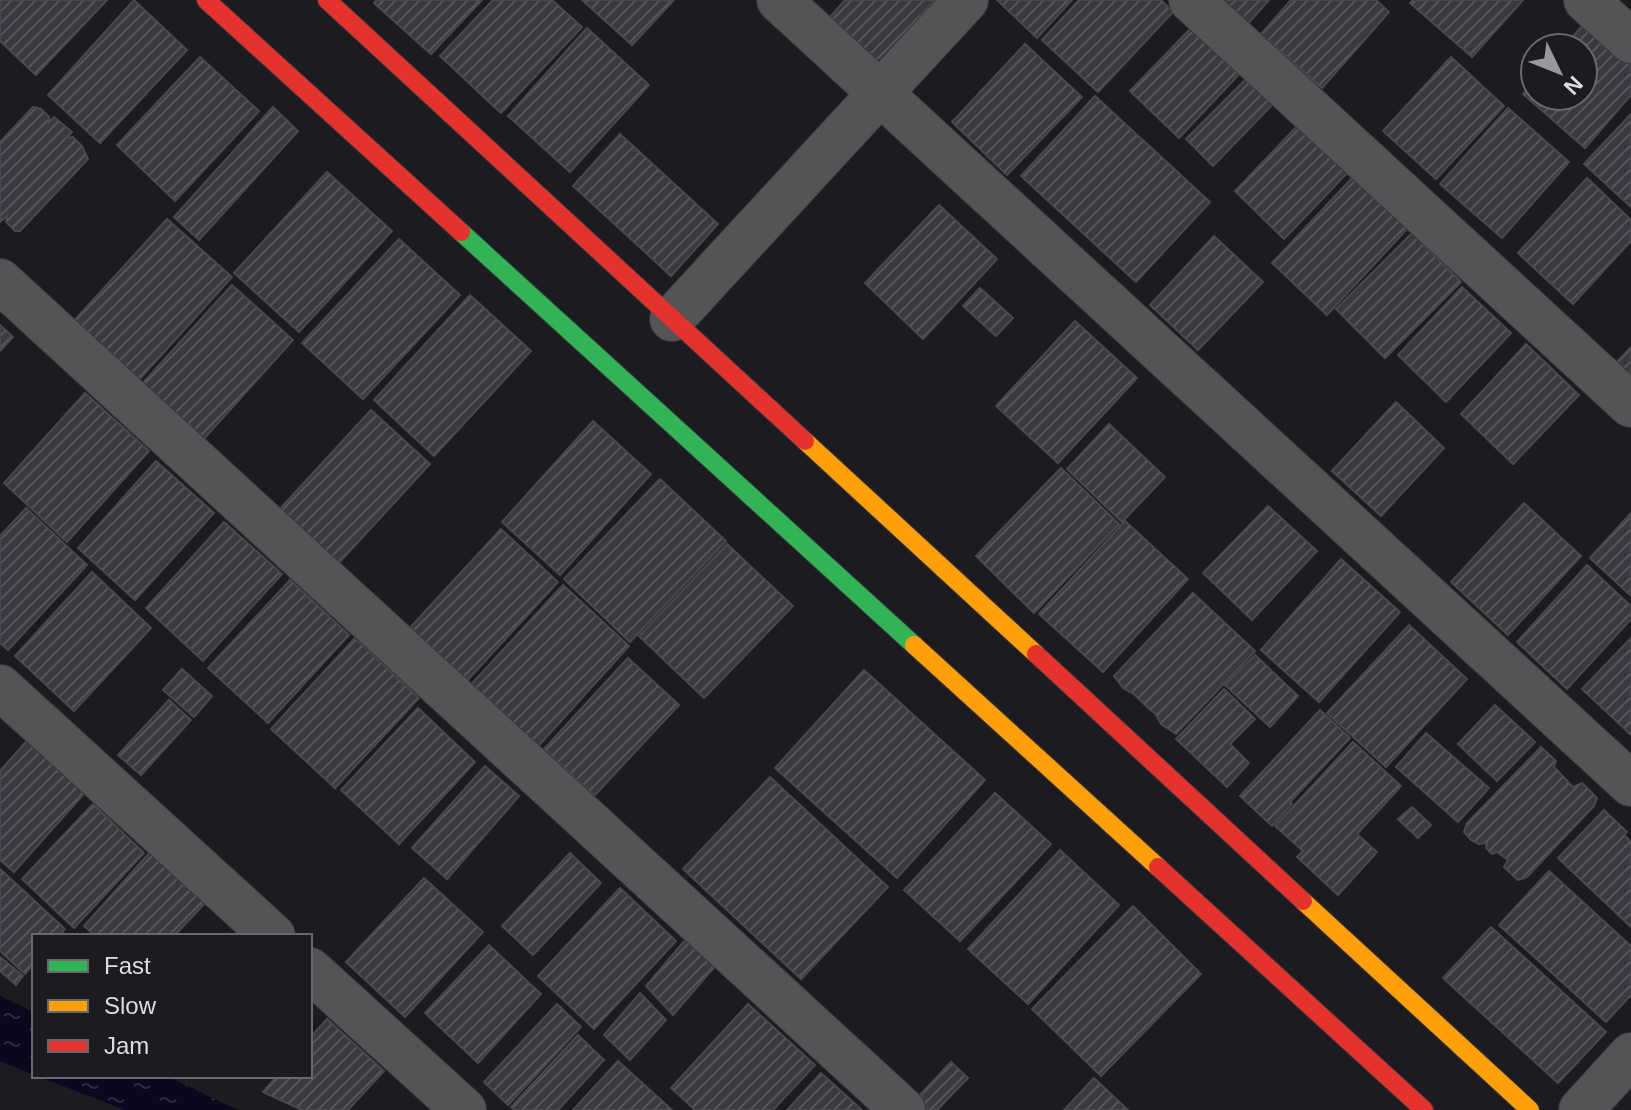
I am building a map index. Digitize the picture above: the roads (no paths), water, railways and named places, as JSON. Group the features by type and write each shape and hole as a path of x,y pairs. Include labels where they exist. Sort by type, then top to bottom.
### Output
{"street":[{"path":"206,0 1424,1110"},
{"path":"327,0 1519,1106"},
{"path":"779,0 1631,784"},
{"path":"672,319 966,0"},
{"path":"1191,0 1631,405"},
{"path":"1586,0 1631,41"},
{"path":"0,281 903,1110"},
{"path":"0,687 271,934"},
{"path":"312,972 464,1110"},
{"path":"1581,1110 1631,1055"}],"water":[{"path":"0,996 32,1011 32,1074 0,1061"},
{"path":"42,1078 171,1078 238,1110 125,1110"}]}
